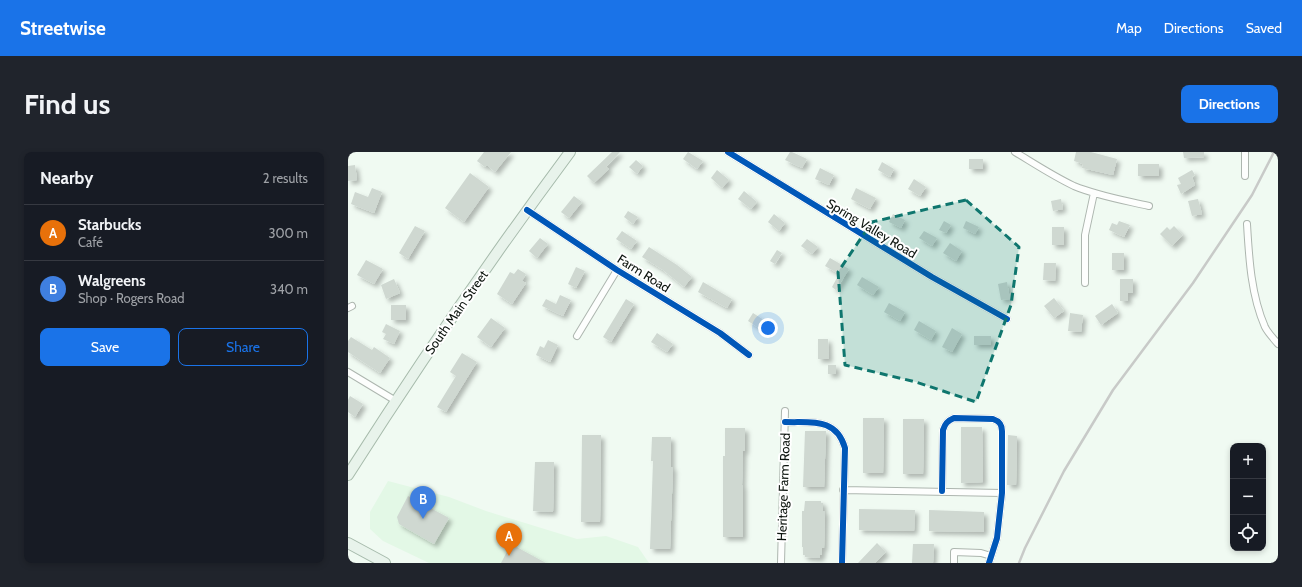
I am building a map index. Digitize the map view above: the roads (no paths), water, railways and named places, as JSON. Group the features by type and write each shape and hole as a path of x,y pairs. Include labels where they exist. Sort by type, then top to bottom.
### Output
{"main road":[{"name":"South Main Street","path":"348,475 396,401 527,210 570,152"},
{"path":"348,543 385,563"}],"street":[{"name":"Spring Valley Road","path":"728,152 932,277 1007,318"},
{"path":"1015,152 1052,175 1075,186 1094,193 1149,206"},
{"path":"1245,152 1245,176"},
{"path":"1085,283 1085,235 1094,193"},
{"name":"Farm Road","path":"527,210 617,270 720,333 749,355"},
{"path":"1247,224 1250,266 1258,306 1266,328 1278,344"},
{"path":"577,336 617,270"},
{"path":"348,372 396,401"},
{"name":"Heritage Farm Road","path":"781,563 785,411"},
{"path":"942,491 944,425 949,420 954,418 993,418 998,420 1002,425 1002,493 997,538 989,563"},
{"path":"785,422 822,423 831,427 842,440 845,448 842,563"},
{"path":"843,490 1002,493"},
{"path":"954,563 954,552 981,552 991,556"}],"railway":[{"path":"1019,563 1025,548 1064,471 1113,390 1193,283 1252,195 1274,152"}],"place":[{"name":"Walgreens","path":"423,519"},
{"name":"Starbucks","path":"509,556"}]}
